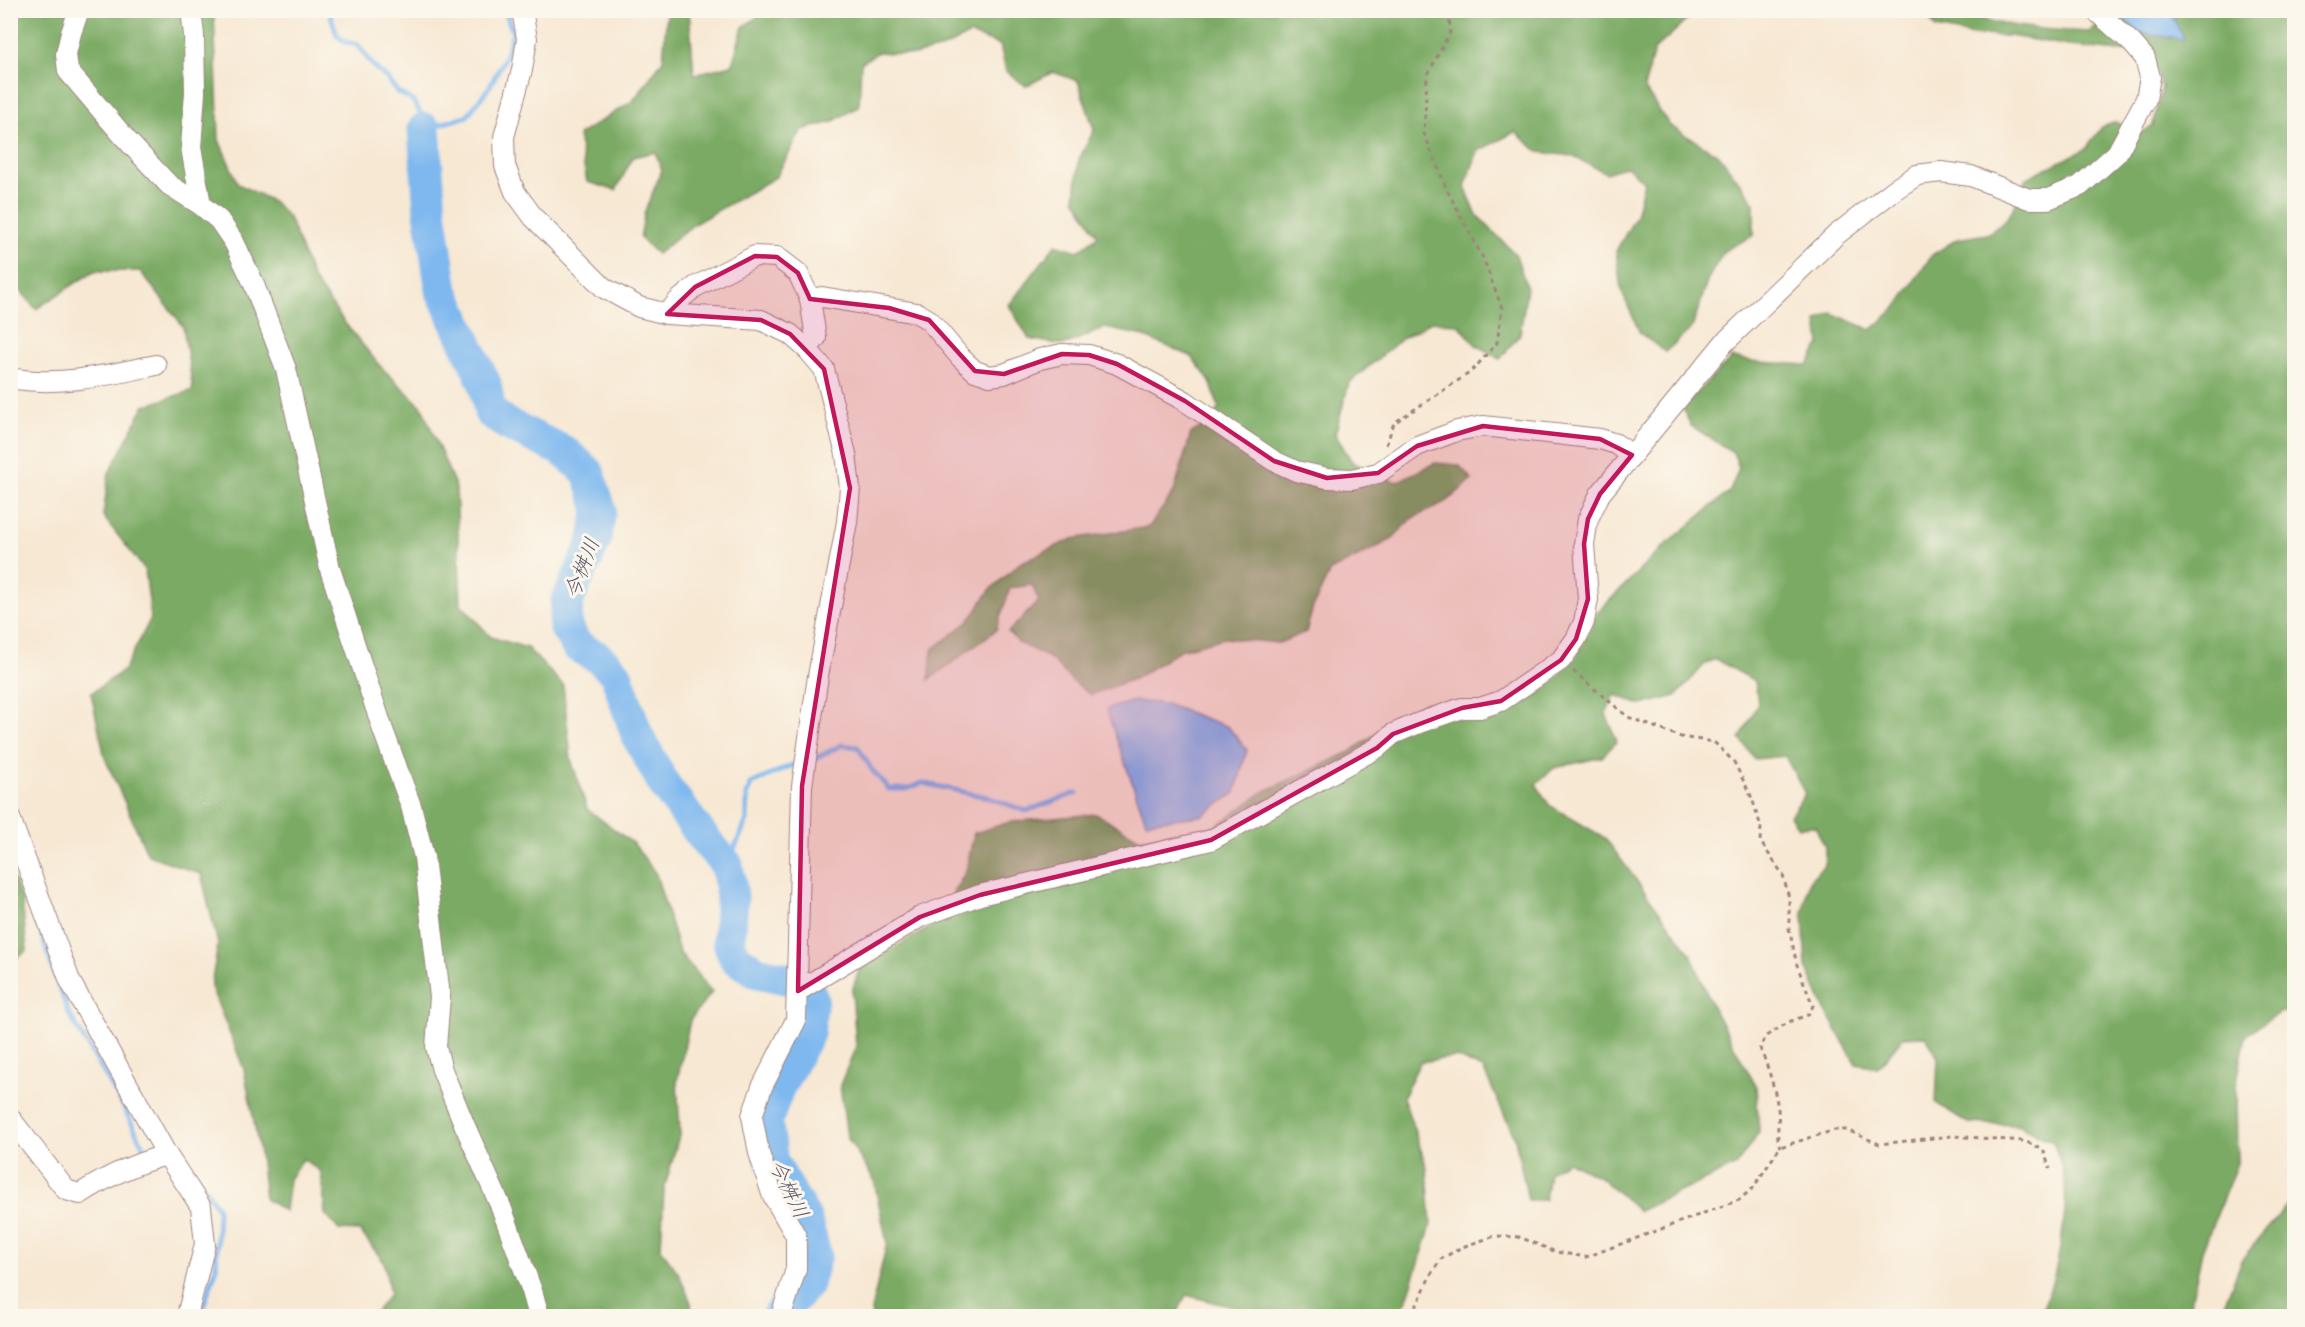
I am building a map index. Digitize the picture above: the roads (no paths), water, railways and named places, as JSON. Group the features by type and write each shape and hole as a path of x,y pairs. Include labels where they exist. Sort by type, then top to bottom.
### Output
{"street":[{"path":"79,10 66,54 68,70 125,138 169,185 219,220 234,242 253,282 286,369 330,569 383,730 411,806 424,857 440,997 436,1047 442,1070 501,1207 532,1291 539,1317"},
{"path":"191,10 195,93 191,147 201,206"},
{"path":"522,10 527,39 522,70 504,137 505,166 515,192 534,218 604,288 639,306 667,314 761,320 790,334 824,369 846,454 850,488 847,522 818,676 802,786 796,1020 762,1087 752,1116 759,1153 772,1194 796,1236 796,1269 781,1317"},
{"path":"798,991 892,933 930,913 980,895 1210,840 1377,748 1393,734 1462,708 1480,708 1501,701 1561,660 1576,639 1584,622 1588,599 1584,544 1588,519 1600,494 1724,343 1836,235 1917,175 1941,172 1971,176 2029,199 2048,199 2080,186 2117,153 2146,99 2150,77 2145,58 2133,43 2095,10"},
{"path":"667,314 695,287 755,256 777,257 798,273 810,298 816,338 807,349"},
{"path":"810,298 822,297 917,313 929,320 975,371 990,376 1004,374 1040,359 1062,354 1089,355 1117,364 1185,401 1274,461 1296,471 1327,478 1352,479 1378,473 1417,446 1457,430 1483,426 1600,439 1616,444 1632,455"},
{"path":"10,378 27,381 64,380 111,375 156,365"},
{"path":"10,818 70,981 167,1155 201,1207 205,1244 187,1317"},
{"path":"10,1119 66,1190 80,1194 105,1178 138,1163 167,1155"}],"water":[{"path":"2114,11 2163,11 2172,15 2184,40 2140,33"},
{"path":"1134,701 1166,704 1228,727 1247,750 1235,793 1201,816 1146,822 1106,709"}],"waterway":[{"name":"今桝川","path":"329,10 337,35 345,42 358,45 397,92 412,100 420,112 424,129 467,116 490,86 505,57 513,33 505,10"},
{"name":"今桝川","path":"424,129 430,212 442,291 485,384 490,412 507,424 563,451 588,472 600,509 595,540 567,602 565,626 577,646 599,658 616,674 637,735 665,786 705,840 727,865 732,896 729,942 735,958 757,972 789,979"},
{"path":"810,761 842,745 858,747 872,770 889,789 907,789 922,783 987,797 1026,811 1077,793"},
{"path":"727,865 747,820 747,795 751,784 801,763"},
{"path":"15,860 68,1012 120,1100 147,1154"},
{"name":"今桝川","path":"778,1316 807,1284 815,1254 805,1218 772,1162 766,1121 778,1088 808,1033 812,998 807,988"},
{"path":"191,1174 204,1186 218,1209 216,1270 200,1316"}]}
